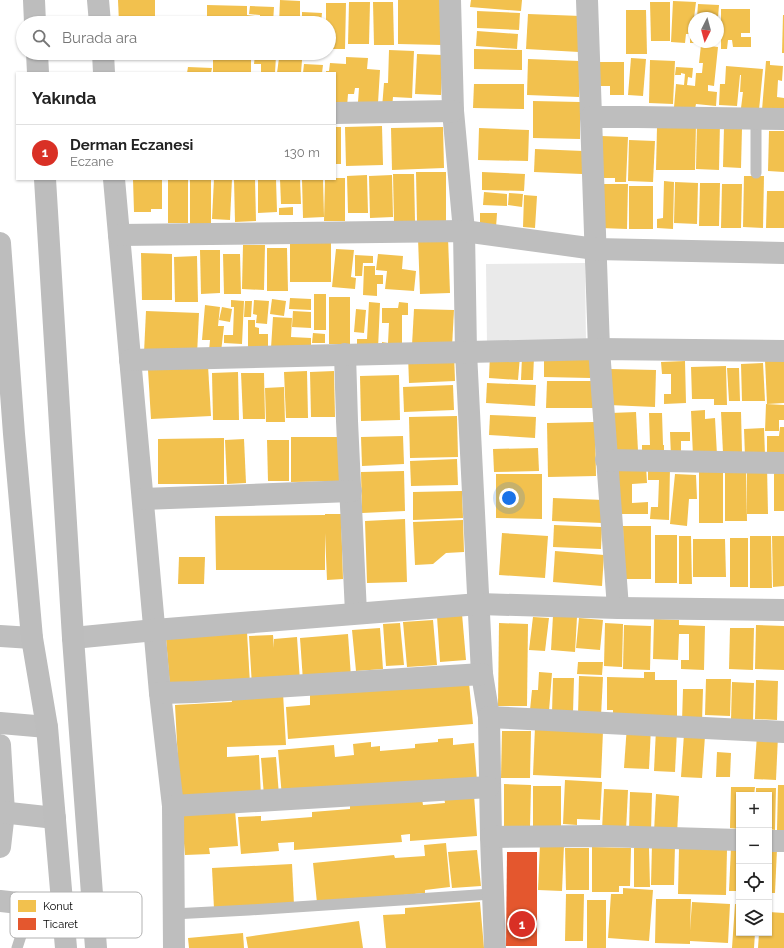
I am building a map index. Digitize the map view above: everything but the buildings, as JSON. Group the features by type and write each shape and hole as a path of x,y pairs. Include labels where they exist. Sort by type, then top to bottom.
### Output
{"highway":[{"path":"34,0 35,16"},
{"path":"37,60 38,72"},
{"path":"45,180 72,638 92,892"},
{"path":"0,243 7,434 32,638 47,727 62,892"},
{"path":"65,938 66,948"},
{"path":"95,938 96,948"}],"street":[{"path":"98,0 99,16"},
{"path":"450,0 453,111 464,231 466,352 482,674 489,717 490,837 495,948"},
{"path":"587,0 599,349 618,608"},
{"path":"103,60 104,72"},
{"path":"336,113 453,111"},
{"path":"591,117 784,119"},
{"path":"114,180 160,693 173,806 174,948"},
{"path":"119,235 464,231 595,249 784,253"},
{"path":"130,360 599,349 784,351"},
{"path":"346,354 347,421 356,613"},
{"path":"606,460 784,463"},
{"path":"143,499 351,490"},
{"path":"72,638 356,613 479,604 618,608 784,610"},
{"path":"0,636 32,638"},
{"path":"160,693 203,692 482,674"},
{"path":"489,717 784,732"},
{"path":"0,723 47,727"},
{"path":"0,745 2,812 0,847"},
{"path":"173,806 490,787"},
{"path":"2,812 55,818"},
{"path":"490,837 602,836 736,840"},
{"path":"772,841 784,841"},
{"path":"0,901 10,902"}],"lane":[{"path":"756,119 756,173"},
{"path":"173,914 492,894"},
{"path":"17,948 20,938"}],"shaded area":[{"path":"585,263 586,344 487,345 486,264"}],"place":[{"name":"Derman Eczanesi","path":"522,924"}]}
